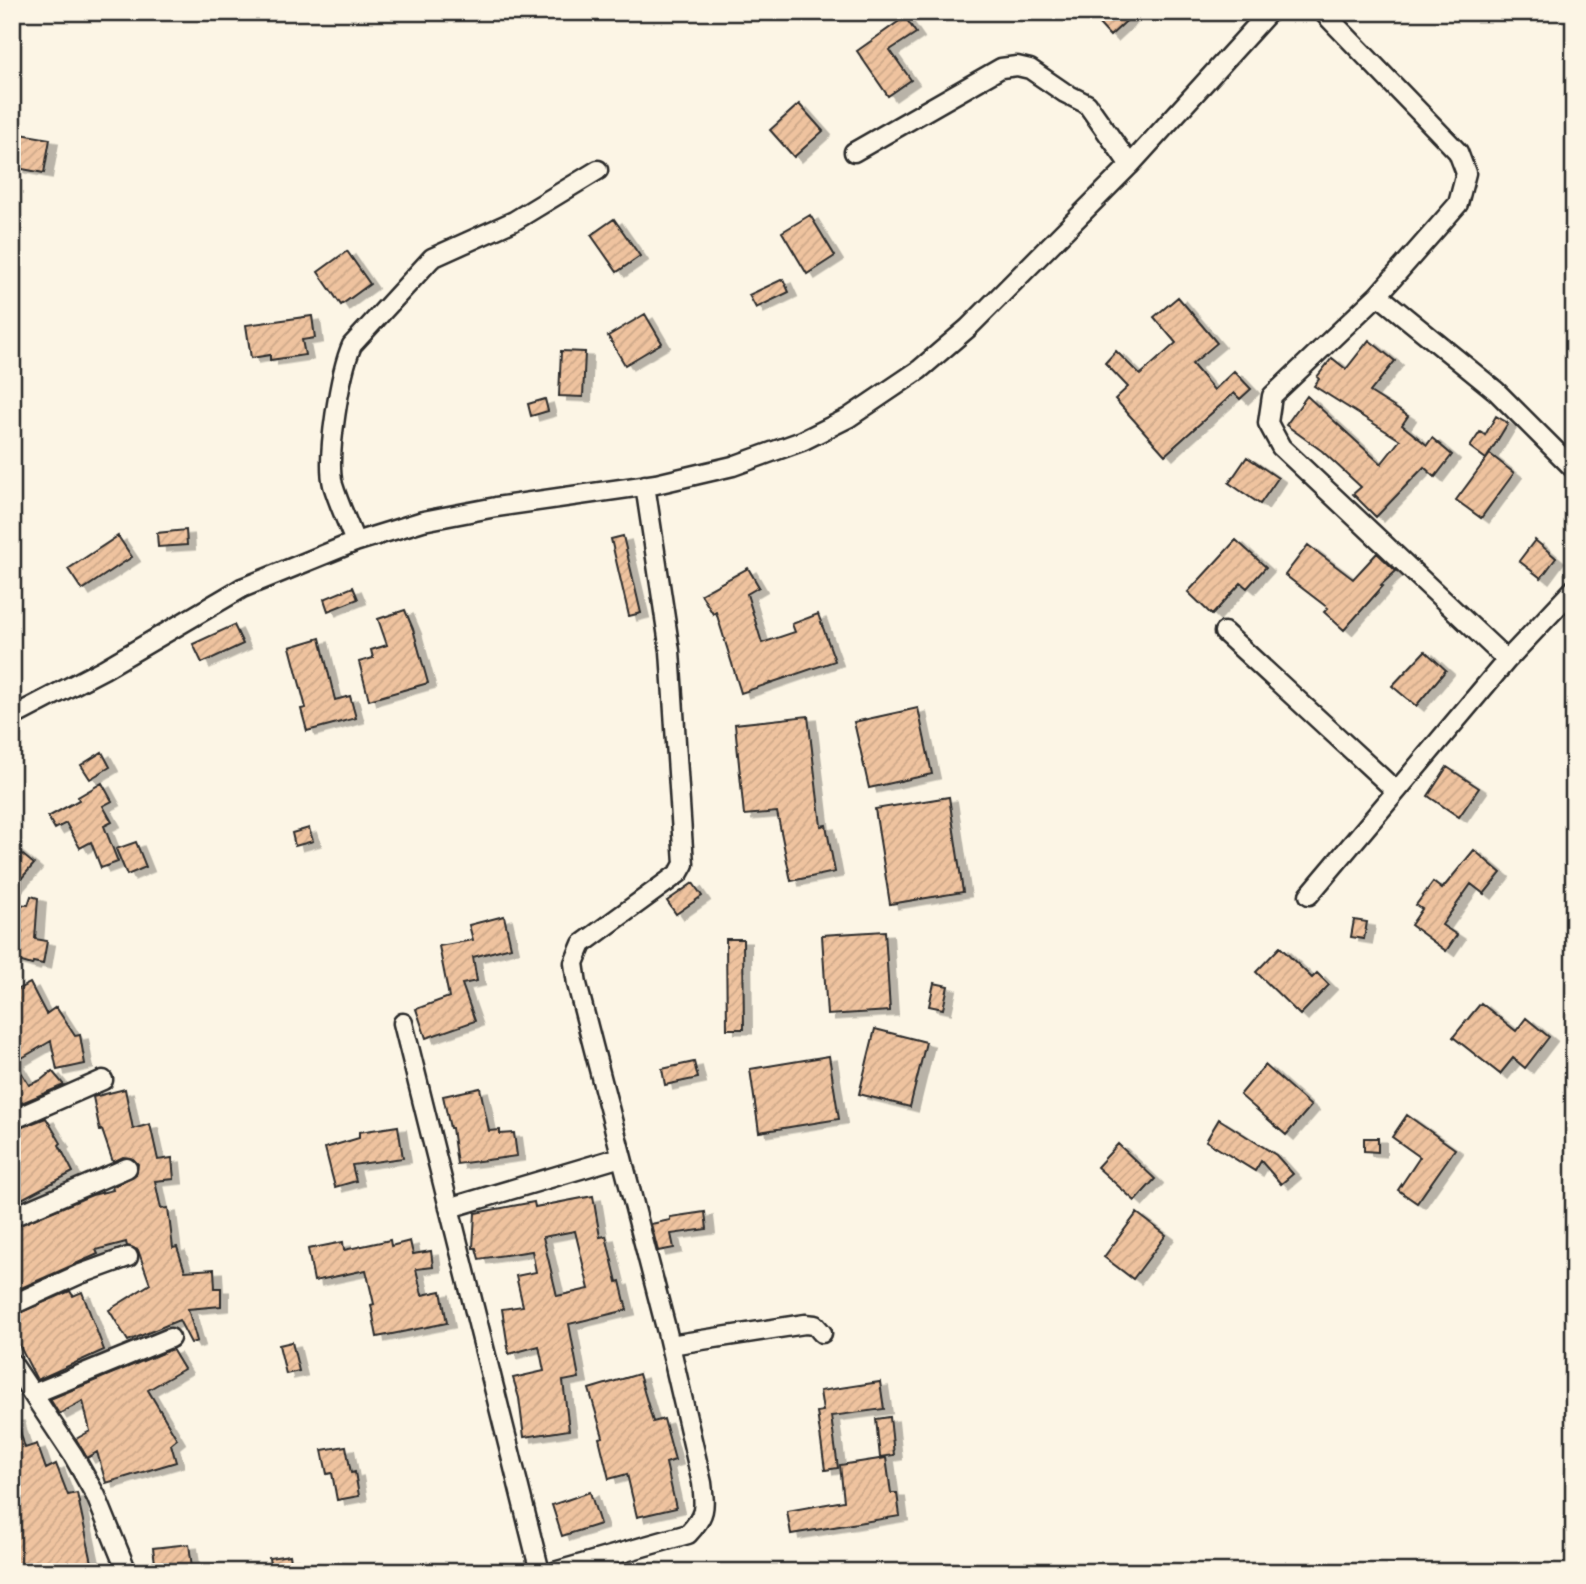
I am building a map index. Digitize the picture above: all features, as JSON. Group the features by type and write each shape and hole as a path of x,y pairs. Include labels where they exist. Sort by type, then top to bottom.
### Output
{"street":[{"path":"12,717 104,669 242,588 355,542 423,521 645,485 733,466 802,441 848,418 919,369 968,328 1130,165 1269,12"},
{"path":"1323,12 1458,152 1466,173 1458,204 1378,295 1272,396 1268,423 1281,447 1507,660"},
{"path":"854,152 1001,68 1017,66 1030,69 1065,93 1087,104 1130,165"},
{"path":"355,542 333,484 332,462 341,377 352,345 432,258 514,221 598,170"},
{"path":"1378,295 1496,391 1574,469"},
{"path":"554,1572 688,1534 701,1521 705,1506 670,1345 577,984 574,963 582,944 679,873 684,864 670,651 645,485"},
{"path":"1310,895 1507,660 1574,589"},
{"path":"1224,632 1396,791"},
{"path":"403,1023 540,1572"},
{"path":"12,1120 103,1080"},
{"path":"449,1208 621,1157"},
{"path":"12,1217 127,1168"},
{"path":"12,1305 78,1275 128,1257"},
{"path":"670,1345 805,1324 815,1325 822,1333"},
{"path":"33,1394 170,1338"},
{"path":"12,1363 73,1455 96,1496 127,1572"}],"building":[{"path":"1088,12 1136,12 1110,36"},
{"path":"905,17 916,33 890,50 911,80 888,96 857,51"},
{"path":"799,104 823,131 794,157 770,130"},
{"path":"15,133 50,139 44,173 17,168 19,162 12,161"},
{"path":"810,215 835,256 807,274 782,232"},
{"path":"614,219 640,256 617,272 591,235"},
{"path":"347,251 370,284 341,305 318,272"},
{"path":"783,279 789,292 756,308 749,295"},
{"path":"1178,297 1217,343 1192,364 1214,390 1234,371 1251,389 1240,399 1234,393 1165,455 1115,399 1128,387 1105,363 1116,351 1140,375 1176,343 1154,317"},
{"path":"645,314 662,343 625,365 608,336"},
{"path":"312,316 315,338 302,340 305,355 270,360 270,355 251,358 246,325"},
{"path":"1369,340 1395,361 1370,392 1408,416 1402,425 1427,445 1432,438 1452,455 1435,477 1424,467 1376,517 1353,494 1361,487 1322,451 1286,425 1307,396 1381,464 1400,440 1314,386 1319,379 1317,377 1332,358 1346,369"},
{"path":"561,351 585,352 583,397 559,396"},
{"path":"545,399 548,411 531,416 528,404"},
{"path":"1496,416 1508,423 1486,459 1470,447 1480,432 1485,435"},
{"path":"1490,454 1514,473 1481,518 1456,500"},
{"path":"1247,457 1278,478 1260,504 1229,483"},
{"path":"186,530 187,545 158,547 157,533"},
{"path":"118,536 132,557 82,590 68,569"},
{"path":"623,536 641,613 629,616 611,539"},
{"path":"1236,540 1266,567 1247,588 1241,583 1212,615 1188,592"},
{"path":"1535,540 1556,558 1541,578 1519,561"},
{"path":"1308,545 1353,579 1377,553 1396,571 1344,630 1324,612 1328,608 1285,575"},
{"path":"748,568 759,587 747,594 762,643 795,632 792,624 818,614 835,661 741,693 716,612 713,614 701,594"},
{"path":"353,587 358,599 328,611 324,599"},
{"path":"405,610 428,683 369,700 359,662 373,658 371,650 387,645 378,619"},
{"path":"234,625 243,644 202,663 193,644"},
{"path":"320,638 335,700 350,696 356,718 307,731 301,709 306,708 290,647"},
{"path":"1425,651 1446,670 1416,706 1392,686"},
{"path":"918,708 932,774 869,788 854,722"},
{"path":"808,716 821,826 826,825 835,872 791,881 777,812 744,815 735,724"},
{"path":"102,752 110,767 90,779 81,765"},
{"path":"1447,767 1479,788 1459,817 1428,796"},
{"path":"102,783 112,801 103,806 112,822 104,826 118,862 101,868 91,842 80,848 66,823 55,829 48,817 79,800 78,797"},
{"path":"949,797 963,892 890,904 875,809"},
{"path":"309,828 313,841 295,846 292,833"},
{"path":"136,842 146,867 127,875 116,849"},
{"path":"12,846 34,864 12,889"},
{"path":"1474,850 1501,873 1484,894 1471,884 1442,925 1457,935 1446,951 1411,925 1422,909 1416,905 1433,882 1442,889"},
{"path":"693,883 702,896 676,914 667,901"},
{"path":"31,896 38,898 35,939 47,941 43,964 33,962 32,965 15,960 22,931 13,930 15,904 28,905"},
{"path":"504,916 511,947 473,957 477,981 462,984 475,1021 426,1038 416,1009 449,997 439,946 473,940 469,925"},
{"path":"1354,920 1367,922 1364,939 1351,937"},
{"path":"885,931 890,1011 827,1015 822,935"},
{"path":"726,939 743,939 744,1029 727,1029"},
{"path":"1280,947 1312,978 1317,973 1329,985 1300,1015 1256,972"},
{"path":"30,983 46,1014 56,1007 75,1036 80,1035 85,1064 57,1070 51,1041 15,1062 29,1085 52,1071 64,1085 12,1107 12,992"},
{"path":"934,983 948,986 943,1009 929,1006"},
{"path":"1481,1003 1516,1031 1526,1018 1549,1037 1525,1068 1513,1058 1500,1074 1453,1037"},
{"path":"875,1029 926,1042 910,1107 859,1094"},
{"path":"829,1056 839,1119 759,1132 750,1069"},
{"path":"694,1062 698,1078 665,1085 662,1069"},
{"path":"1265,1065 1311,1106 1286,1135 1240,1095"},
{"path":"480,1088 489,1131 500,1130 500,1134 514,1133 517,1156 457,1164 452,1128 443,1096"},
{"path":"125,1089 133,1129 150,1124 158,1160 172,1158 174,1179 155,1181 161,1209 168,1208 173,1248 177,1247 185,1271 214,1269 215,1288 221,1288 221,1306 188,1309 197,1341 191,1343 179,1320 128,1341 109,1310 150,1284 138,1250 127,1246 126,1242 96,1250 98,1254 12,1292 12,1228 92,1195 113,1190 112,1187 136,1174 138,1164 133,1159 123,1157 113,1162 102,1130 100,1131 93,1097"},
{"path":"1407,1115 1455,1149 1417,1203 1398,1190 1420,1157 1392,1137"},
{"path":"46,1118 61,1143 59,1145 73,1172 12,1204 12,1131"},
{"path":"1219,1119 1276,1155 1293,1174 1281,1184 1261,1161 1255,1171 1206,1141"},
{"path":"398,1126 403,1158 352,1165 356,1181 335,1187 325,1148 359,1138 359,1132"},
{"path":"1364,1138 1378,1138 1378,1152 1364,1151"},
{"path":"1118,1144 1155,1179 1135,1201 1097,1167"},
{"path":"593,1196 600,1237 606,1236 627,1310 569,1324 579,1378 563,1381 569,1430 524,1437 519,1398 513,1378 544,1371 539,1346 509,1354 502,1309 523,1306 516,1276 536,1272 532,1251 479,1259 476,1248 473,1248 475,1213 534,1202 535,1207","holes":["575,1231 589,1289 557,1296 543,1237"]},
{"path":"705,1212 707,1229 671,1234 674,1248 658,1251 651,1224 670,1220 670,1217"},
{"path":"1137,1213 1166,1235 1133,1279 1104,1257"},
{"path":"390,1240 391,1246 410,1241 413,1254 431,1251 433,1267 416,1269 422,1295 441,1291 447,1323 377,1337 371,1305 374,1304 366,1270 314,1281 308,1249 343,1242 344,1250"},
{"path":"70,1291 73,1296 82,1292 104,1350 37,1380 18,1343 12,1345 12,1316"},
{"path":"292,1342 299,1371 286,1374 279,1345"},
{"path":"172,1349 184,1369 148,1390 177,1439 171,1444 176,1462 106,1483 97,1452 87,1458 76,1439 90,1431 83,1401 59,1414 50,1399"},
{"path":"639,1374 653,1422 664,1419 675,1460 666,1463 676,1508 637,1517 627,1474 609,1479 599,1438 603,1437 589,1389"},
{"path":"880,1382 884,1409 831,1416 838,1468 825,1470 817,1412 823,1411 820,1391"},
{"path":"12,1417 16,1417 25,1448 37,1444 46,1469 56,1464 68,1495 77,1493 94,1572 12,1572"},
{"path":"890,1417 894,1455 880,1457 876,1419"},
{"path":"346,1446 351,1473 355,1472 359,1496 337,1500 332,1473 327,1474 322,1450"},
{"path":"886,1458 891,1493 897,1493 900,1516 791,1534 787,1511 844,1501 840,1465"},
{"path":"590,1492 600,1524 562,1536 552,1505"},
{"path":"189,1544 192,1567 156,1571 153,1548"},
{"path":"290,1555 293,1572 271,1572 269,1558"}]}
